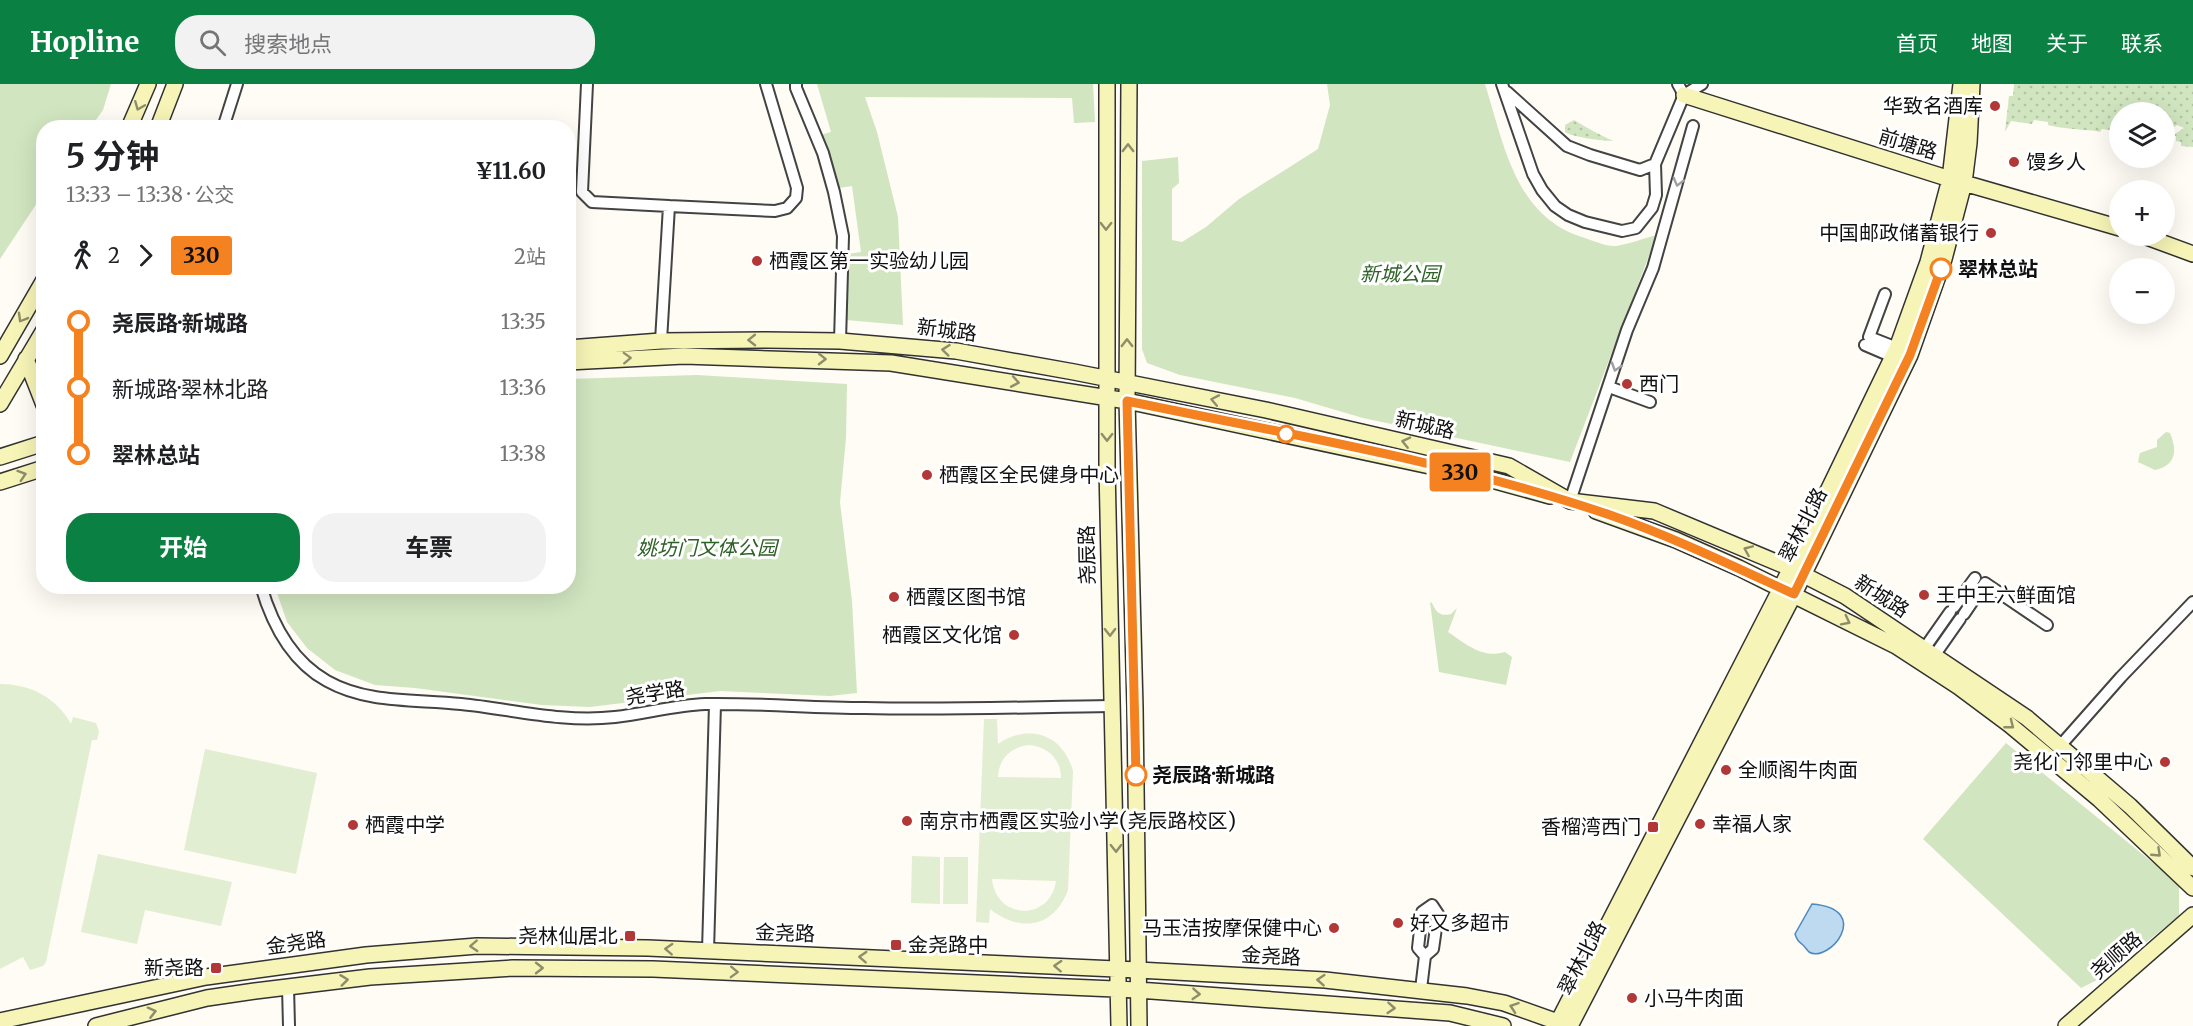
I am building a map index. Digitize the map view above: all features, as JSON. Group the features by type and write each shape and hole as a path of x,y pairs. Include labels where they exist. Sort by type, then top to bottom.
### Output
{"main road":[{"path":"132,120 148,84"},
{"path":"161,120 176,84"},
{"name":"尧辰路","path":"1107,84 1107,398 1111,706 1116,809 1119,1026"},
{"path":"1128,84 1127,401 1135,707 1139,1026"},
{"name":"翠林北路","path":"1796,571 1850,480 1910,355 1944,259 1957,181 1960,84"},
{"name":"翠林北路","path":"1563,1025 1787,591 1895,353 1969,143 1972,84"},
{"name":"前塘路","path":"1681,90 1957,181 2109,225"},
{"path":"2171,246 2193,254"},
{"path":"0,356 36,294"},
{"name":"新城路","path":"576,347 661,341 840,341 956,351 1266,410 1509,466 1570,501 1654,511 1796,571 1845,597 2026,718 2130,806 2193,868"},
{"path":"0,404 36,343"},
{"name":"新城路","path":"576,362 684,356 891,363 1127,401 1481,477 1610,515 1676,540 1787,591 1896,646 1959,687 2010,725 2099,799 2193,888"},
{"path":"26,359 36,385"},
{"path":"0,457 36,446"},
{"path":"0,482 36,471"},
{"name":"尧顺路","path":"2066,1026 2193,915"},
{"name":"金尧路","path":"0,1021 206,977 366,955 477,946 648,948 1325,980 1421,989 1504,1004 1563,1025"},
{"name":"金尧路","path":"96,1026 207,998 370,977 513,968 687,970 1138,990 1450,1013 1503,1026"}],"street":[{"path":"226,120 237,84"},
{"path":"587,84 582,192 592,202 775,211 787,208 796,198 797,188 766,84"},
{"path":"796,84 823,153 843,236 840,341"},
{"path":"1503,87 1533,174 1542,190 1556,206 1568,214 1585,222 1622,231 1636,228 1652,208 1656,195 1655,164 1681,90 1702,84"},
{"path":"1503,87 1567,146 1640,170 1655,164"},
{"path":"1570,501 1628,330 1653,268 1693,126"},
{"path":"661,341 669,206"},
{"path":"1885,294 1869,337 1895,353"},
{"path":"1865,345 1895,353"},
{"path":"1609,387 1650,402"},
{"path":"1929,653 1952,610 1975,578"},
{"path":"1929,653 1962,617 1985,583 2047,625"},
{"name":"尧学路","path":"264,594 280,634 296,656 326,681 354,692 384,699 462,704 544,717 579,718 614,717 715,704 866,708 1111,706"},
{"path":"2061,746 2121,677 2193,602"},
{"path":"708,951 715,704"},
{"path":"1421,989 1425,956"},
{"path":"288,987 289,1026"}],"green space":[{"path":"0,84 111,84 103,110 96,120 36,120 36,205 0,259"},
{"path":"817,84 1093,84 1095,122 1074,123 1072,98 865,97 877,132 898,217 903,325 846,320 848,254 861,252 852,186 839,188 820,135 831,132"},
{"name":"新城公园","path":"1327,84 1485,84 1516,176 1528,196 1543,214 1561,228 1609,246 1657,235 1570,462 1363,418 1295,398 1180,375 1147,363 1142,349 1142,161 1178,157 1179,183 1172,189 1172,240 1182,242 1206,227 1239,199 1318,149 1330,105"},
{"path":"2014,84 2193,84 2193,147 2181,146 2181,142 2176,141 2175,134 2184,128 2175,126 2175,102 2109,102 2109,130 2102,129 2100,132 2062,128 2048,125 2048,122 2034,120 2032,124 2011,121 2005,132 2009,96 2013,96"},
{"path":"1574,120 1613,141 1581,137 1565,132 1565,125"},
{"name":"姚坊门文体公园","path":"697,375 847,384 846,438 840,502 852,601 857,693 830,696 720,691 590,707 542,705 375,685 335,670 307,648 287,622 277,594 576,594 576,379"},
{"path":"2166,432 2170,433 2174,445 2171,461 2155,470 2138,462 2140,453 2157,447 2157,440"},
{"path":"1430,602 1441,614 1451,614 1457,608 1448,632 1461,641 1482,652 1497,654 1505,652 1512,657 1506,685 1439,672"},
{"path":"0,684 22,686 41,694 58,706 71,724 73,717 96,723 99,731 97,740 92,740 46,962 43,966 30,970 23,957 0,969"},
{"path":"984,719 997,719 998,744 1021,734 1043,736 1061,748 1068,758 1073,771 1068,890 1062,903 1054,912 1035,923 1024,924 1013,921 1001,917 990,909 989,923 976,922","holes":["1029,745 1042,748 1052,755 1059,765 1061,778 998,777 1001,764 1007,755 1017,748","993,879 1056,881 1052,894 1044,904 1023,911 1003,902 996,893"]},
{"path":"2006,743 2179,884 2179,916 2103,977 2081,988 1923,839"},
{"path":"205,749 317,773 296,874 184,850"},
{"path":"98,854 232,882 221,926 145,910 137,944 81,932"},
{"path":"912,856 940,857 940,904 911,903"},
{"path":"944,857 968,857 968,904 943,904"}],"water":[{"path":"1812,904 1830,908 1840,915 1844,925 1835,943 1827,950 1817,954 1809,952 1795,934"}],"bus line":[{"name":"330","path":"1136,775 1127,401 1481,477 1545,495 1610,515 1676,540 1794,594 1910,355 1941,269"}],"place":[{"name":"华致名酒库","path":"1995,106"},
{"name":"馒乡人","path":"2014,162"},
{"name":"中国邮政储蓄银行","path":"1991,233"},
{"name":"栖霞区第一实验幼儿园","path":"757,261"},
{"name":"翠林总站","path":"1941,269"},
{"name":"西门","path":"1627,384"},
{"name":"栖霞区全民健身中心","path":"927,475"},
{"name":"王中王六鲜面馆","path":"1924,595"},
{"name":"栖霞区图书馆","path":"894,597"},
{"name":"栖霞区文化馆","path":"1014,635"},
{"name":"尧化门邻里中心","path":"2165,762"},
{"name":"全顺阁牛肉面","path":"1726,770"},
{"name":"尧辰路·新城路","path":"1136,775"},
{"name":"南京市栖霞区实验小学(尧辰路校区)","path":"907,821"},
{"name":"幸福人家","path":"1700,824"},
{"name":"栖霞中学","path":"353,825"},
{"name":"香榴湾西门","path":"1653,827"},
{"name":"好又多超市","path":"1398,923"},
{"name":"马玉洁按摩保健中心","path":"1334,928"},
{"name":"尧林仙居北","path":"630,936"},
{"name":"金尧路中","path":"896,945"},
{"name":"新尧路","path":"216,968"},
{"name":"小马牛肉面","path":"1632,998"}]}
